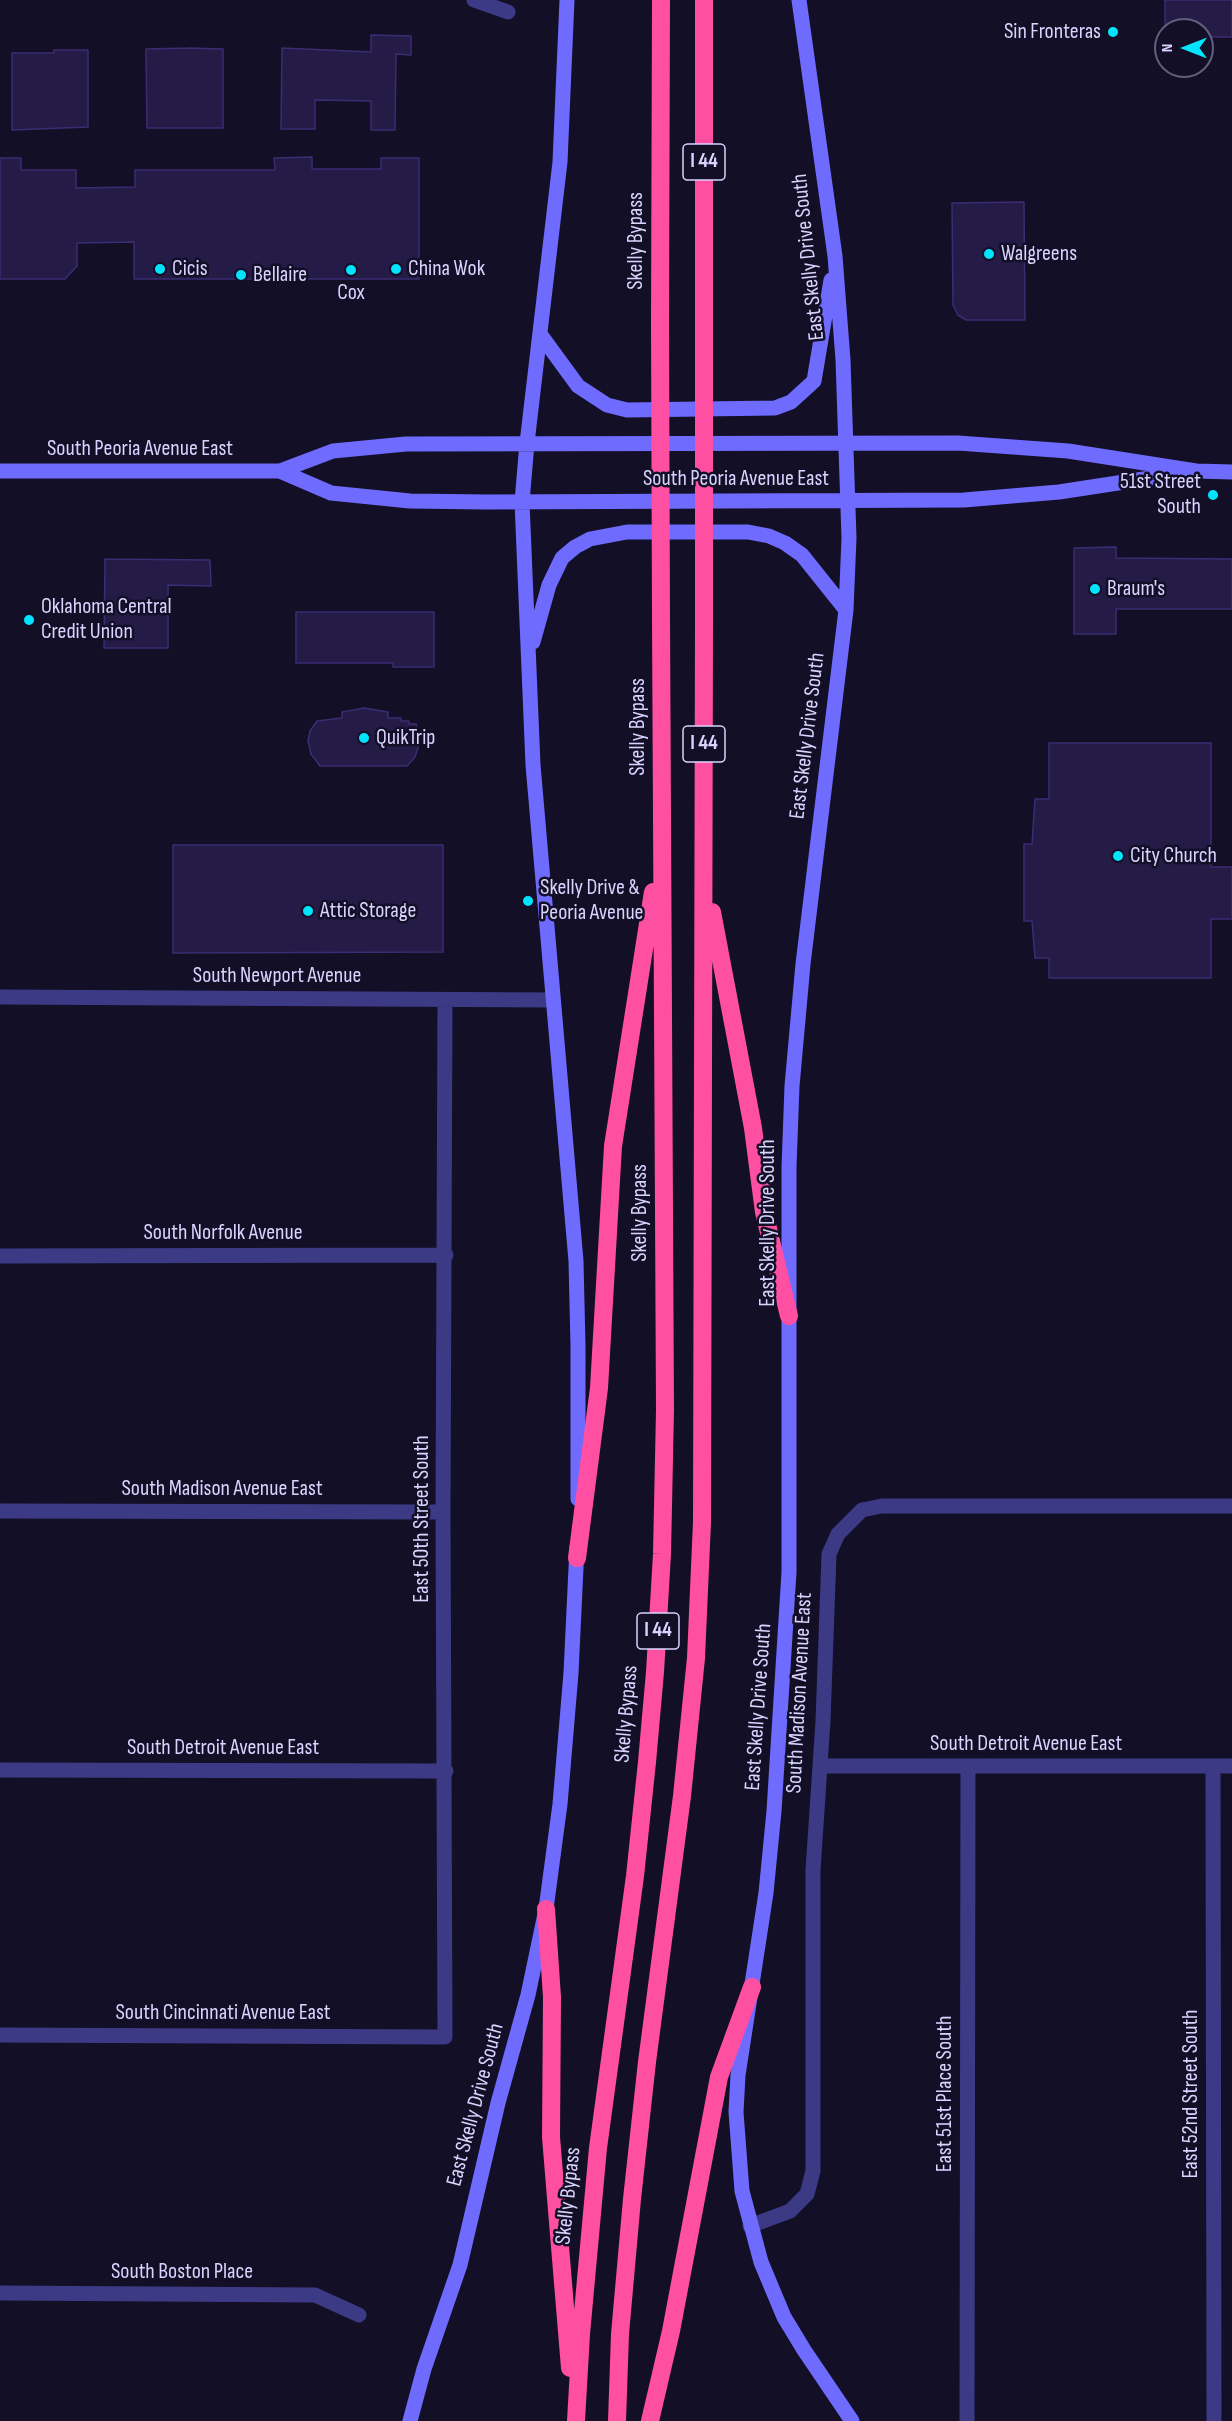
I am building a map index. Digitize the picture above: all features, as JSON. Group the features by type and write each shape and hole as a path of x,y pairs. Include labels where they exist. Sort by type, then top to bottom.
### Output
{"highway":[{"name":"Skelly Bypass","path":"575,2421 598,2148 635,1876 656,1672 660,1590 665,1410 660,322 661,0"},
{"name":"I 44","path":"617,2421 620,2334 632,2199 647,2062 682,1796 696,1658 702,1510 704,0"},
{"path":"577,1558 599,1388 614,1146 662,837"},
{"path":"704,869 753,1128 764,1212 789,1316"},
{"path":"546,1909 552,1997 551,2137 575,2421"},
{"path":"650,2421 671,2331 719,2077 752,1987"}],"main road":[{"name":"East Skelly Drive South","path":"410,2421 424,2369 459,2265 498,2103 528,1995 546,1909 567,1721 577,1558 579,1346 576,1261 533,765 522,502 560,162 567,0"},
{"name":"East Skelly Drive South","path":"799,0 835,256 849,501 846,610 803,964 792,1086 789,1167 789,1572 782,1718 768,1869 738,2074 736,2112 742,2191 750,2226 771,2288 784,2317 804,2350 852,2421"},
{"path":"540,333 578,386 607,405 627,410 775,408 791,402 814,381 835,256"},
{"name":"South Peoria Avenue East","path":"0,471 280,471 333,451 406,444 958,443 1056,450 1196,471 1232,472"},
{"name":"South Peoria Avenue East","path":"280,471 331,493 410,501 522,502 964,500 1037,494 1196,471"},
{"path":"529,657 554,570 562,558 575,547 607,534 748,532 769,536 785,543 802,555 846,610"}],"street":[{"path":"474,0 508,12"},
{"name":"South Newport Avenue","path":"0,996 553,1000"},
{"name":"East 50th Street South","path":"445,1000 446,1255 443,1512 446,1770 445,2037"},
{"name":"South Norfolk Avenue","path":"0,1256 446,1255"},
{"name":"South Madison Avenue East","path":"750,2226 790,2211 807,2194 813,2171 813,1870 829,1554 838,1534 862,1510 882,1506 1232,1506"},
{"name":"South Madison Avenue East","path":"0,1511 443,1512"},
{"name":"South Detroit Avenue East","path":"820,1766 1232,1766"},
{"name":"East 51st Place South","path":"967,2421 968,1767"},
{"name":"East 52nd Street South","path":"1213,1767 1214,2421"},
{"name":"South Detroit Avenue East","path":"0,1770 446,1770"},
{"name":"South Cincinnati Avenue East","path":"0,2035 445,2037"},
{"name":"South Boston Place","path":"0,2294 315,2295 359,2315"}],"building":[{"path":"1165,0 1232,0 1232,37 1214,37 1214,18 1165,18"},
{"path":"371,35 411,36 411,55 396,54 395,130 371,130 371,101 315,100 315,129 281,129 282,48 371,52"},
{"path":"146,49 223,49 223,128 147,128"},
{"path":"54,50 88,50 88,127 12,130 12,53 54,53"},
{"path":"312,157 312,169 381,169 381,158 419,158 419,279 134,279 134,242 77,243 77,266 65,279 0,279 0,158 21,158 21,170 76,170 76,188 135,187 135,170 275,170 274,158"},
{"name":"Walgreens","path":"1024,202 1025,320 966,320 958,315 953,305 952,203"},
{"path":"1116,547 1116,558 1232,559 1232,609 1116,609 1116,634 1074,634 1074,548"},
{"path":"105,559 210,560 211,586 168,585 168,648 104,648"},
{"name":"QuikTrip","path":"296,612 434,612 434,667 393,667 393,663 296,663"},
{"name":"QuikTrip","path":"364,708 388,712 388,718 401,718 401,721 416,724 420,742 415,757 407,766 320,766 311,754 308,741 310,731 317,721 342,718 342,712"},
{"name":"City Church","path":"1049,743 1211,743 1211,867 1232,867 1232,919 1211,919 1211,978 1049,978 1049,958 1035,958 1032,921 1024,921 1024,844 1032,844 1035,799 1049,799"},
{"name":"Attic Storage","path":"173,845 443,845 443,952 173,953"}],"place":[{"name":"Sin Fronteras","path":"1113,32"},
{"name":"Walgreens","path":"989,254"},
{"name":"Cicis","path":"160,269"},
{"name":"China Wok","path":"396,269"},
{"name":"Cox","path":"351,270"},
{"name":"Bellaire","path":"241,275"},
{"name":"51st Street South","path":"1213,495"},
{"name":"Braum's","path":"1095,589"},
{"name":"Oklahoma Central Credit Union","path":"29,620"},
{"name":"QuikTrip","path":"364,738"},
{"name":"City Church","path":"1118,856"},
{"name":"Skelly Drive & Peoria Avenue","path":"528,901"},
{"name":"Attic Storage","path":"308,911"}]}
